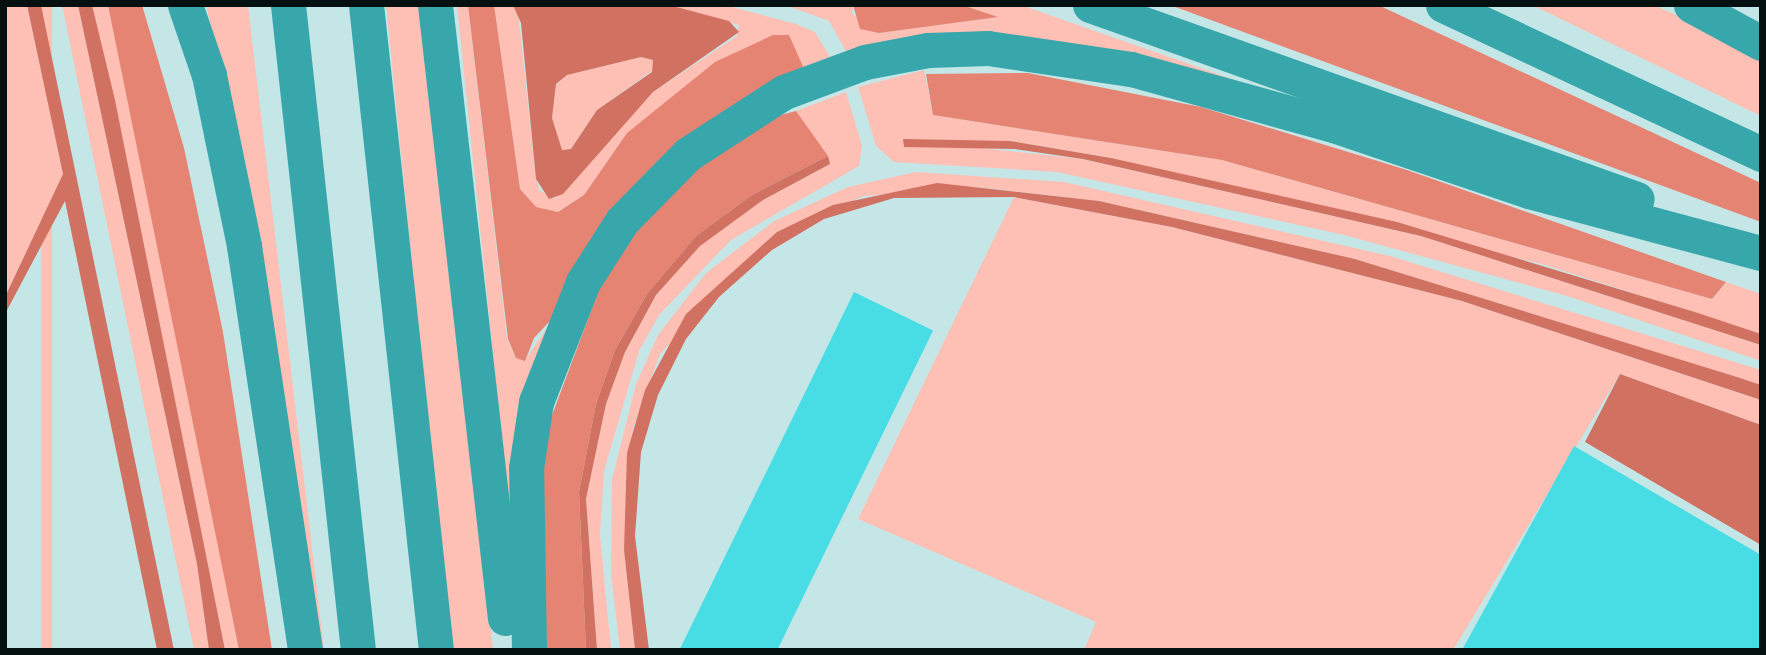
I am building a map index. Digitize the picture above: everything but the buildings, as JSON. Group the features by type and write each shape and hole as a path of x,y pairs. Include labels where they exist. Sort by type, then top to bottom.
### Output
{"highway":[{"path":"185,5 209,75 244,246 304,650"},
{"path":"288,5 358,650"},
{"path":"366,5 436,650"},
{"path":"435,5 509,650"},
{"path":"1090,5 1492,144 1761,247"},
{"path":"1443,5 1761,155"},
{"path":"1691,5 1761,43"},
{"path":"529,650 526,468 536,402 583,282 622,222 688,154 744,114 828,75 866,62 928,50 988,48 1119,66 1207,87 1529,191 1761,253"}],"shaded area":[{"path":"5,5 27,5 63,174 5,297"},
{"path":"27,5 41,5 174,650 157,650 65,201 5,314 5,297 63,174"},
{"path":"41,5 52,5 52,650 41,650"},
{"path":"62,5 78,5 197,564 209,650 194,650"},
{"path":"78,5 92,5 115,100 225,650 209,650 197,564"},
{"path":"92,5 108,5 128,91 239,650 225,650"},
{"path":"108,5 142,5 184,148 223,332 272,650 239,650"},
{"path":"206,5 248,5 324,650 315,650 232,117"},
{"path":"386,5 422,5 493,650 451,650"},
{"path":"457,5 468,5 507,339 516,358 525,360 554,318 510,519"},
{"path":"468,5 494,5 520,189 536,207 558,212 584,195 627,133 715,62 773,35 789,35 805,71 771,86 534,338 525,361 516,358 508,339"},
{"path":"494,5 513,5 518,12 536,179 540,191 555,198 653,92 737,36 739,25 669,5 725,5 796,24 815,32 833,62 627,133 584,195 558,212 535,207 520,189"},
{"path":"513,5 669,5 729,21 739,32 653,92 563,194 549,199 536,179 521,23","holes":["641,57 653,60 652,72 597,110 571,149 562,150 552,118 556,84 567,75"]},
{"path":"785,5 853,5 852,14 879,33 997,17 962,5 1021,5 1246,84 1174,66 849,57 829,21"},
{"path":"853,5 962,5 998,17 879,33 860,29"},
{"path":"1170,5 1378,5 1761,183 1761,222"},
{"path":"1532,5 1653,5 1681,17 1761,59 1761,116"},
{"path":"641,57 654,60 652,71 597,110 571,149 561,150 552,118 556,85 567,75"},
{"path":"924,70 933,115 1222,160 1712,299 1726,282 1761,294 1761,334 1545,265 1111,158 1010,141 961,146 1083,159 1421,236 1761,345 1761,361 1567,296 1344,235 1057,172 894,162 876,146 858,87"},
{"path":"1028,73 1201,107 1407,170 1726,282 1712,299 1222,160 933,115 926,74"},
{"path":"846,92 862,146 859,166 731,240 659,315 639,351 604,471 600,535 611,650 597,650 586,499 606,404 625,352 656,295 700,245 763,200 830,164 796,111"},
{"path":"796,111 828,156 752,195 696,236 647,294 615,350 596,404 579,492 586,650 544,650 536,537 548,426 600,287 636,231 701,165 769,118"},
{"path":"903,139 1010,141 1111,158 1397,222 1761,334 1761,345 1421,236 1083,159 1015,149 904,147"},
{"path":"828,156 830,164 763,200 700,246 656,295 625,352 606,404 586,499 597,650 586,650 579,492 596,404 615,350 647,294 696,236 752,195"},
{"path":"916,172 1064,182 1390,256 1761,370 1761,385 1355,259 1099,201 976,187 864,196 777,232 660,354 633,428 624,550 635,650 620,650 611,573 612,479 636,384 658,335 706,273 774,221 848,187"},
{"path":"937,183 1099,201 1355,259 1761,385 1761,400 1462,301 1172,227 1014,197 894,198 824,219 772,250 719,297 686,339 658,395 641,452 635,536 649,650 635,650 624,550 627,453 645,390 686,314 777,232 833,205"},
{"path":"1014,197 1172,227 1462,301 1761,400 1761,425 1620,374 1453,650 1084,650 1096,622 858,519"},
{"path":"1620,374 1761,425 1761,545 1585,442"}]}
